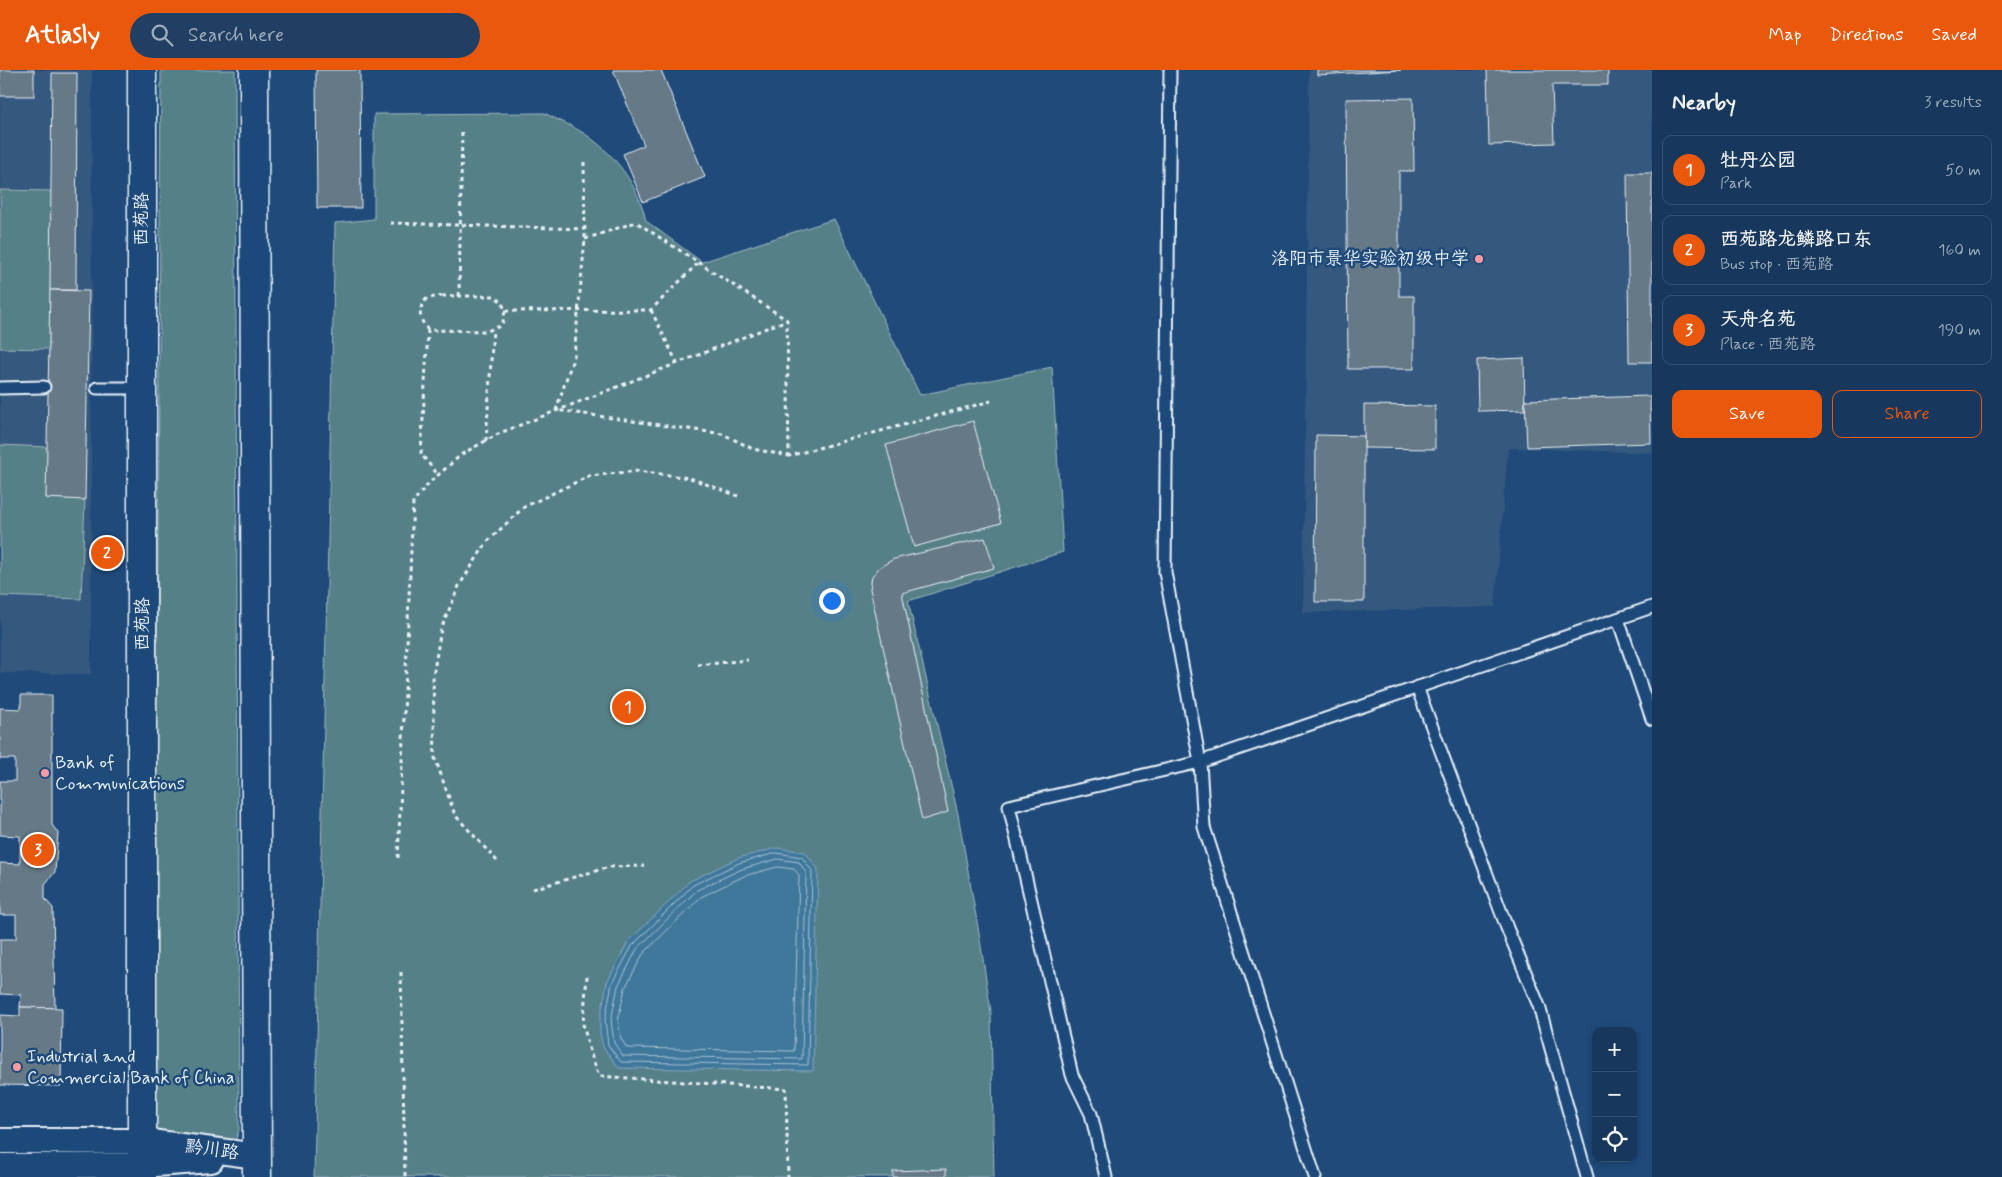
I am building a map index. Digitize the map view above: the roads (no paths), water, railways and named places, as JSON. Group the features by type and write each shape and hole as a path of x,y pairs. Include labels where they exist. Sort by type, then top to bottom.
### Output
{"main road":[{"name":"西苑路","path":"142,70 143,1161"},
{"path":"254,70 257,1167"}],"street":[{"name":"黔川路","path":"0,1141 143,1161 257,1167"},
{"name":"黔川路","path":"0,1166 143,1161"}],"lane":[{"path":"1170,70 1165,572 1200,762 1204,827 1315,1177"},
{"path":"0,388 44,387"},
{"path":"97,388 142,388"},
{"path":"1106,1177 1092,1114 1072,1075 1009,806 1200,762 1652,607"},
{"path":"1618,619 1652,719"},
{"path":"1417,687 1507,928 1540,1006 1587,1177"}],"water":[{"path":"777,848 805,852 818,869 813,1071 619,1068 603,1047 600,1019 607,982 628,942 690,881 738,858"}],"place":[{"name":"洛阳市景华实验初级中学","path":"1479,259"},
{"name":"西苑路龙鳞路口东","path":"107,553"},
{"name":"牡丹公园","path":"628,707"},
{"name":"Bank of Communications","path":"45,773"},
{"name":"天舟名苑","path":"38,850"},
{"name":"Industrial and Commercial Bank of China","path":"17,1067"}]}
